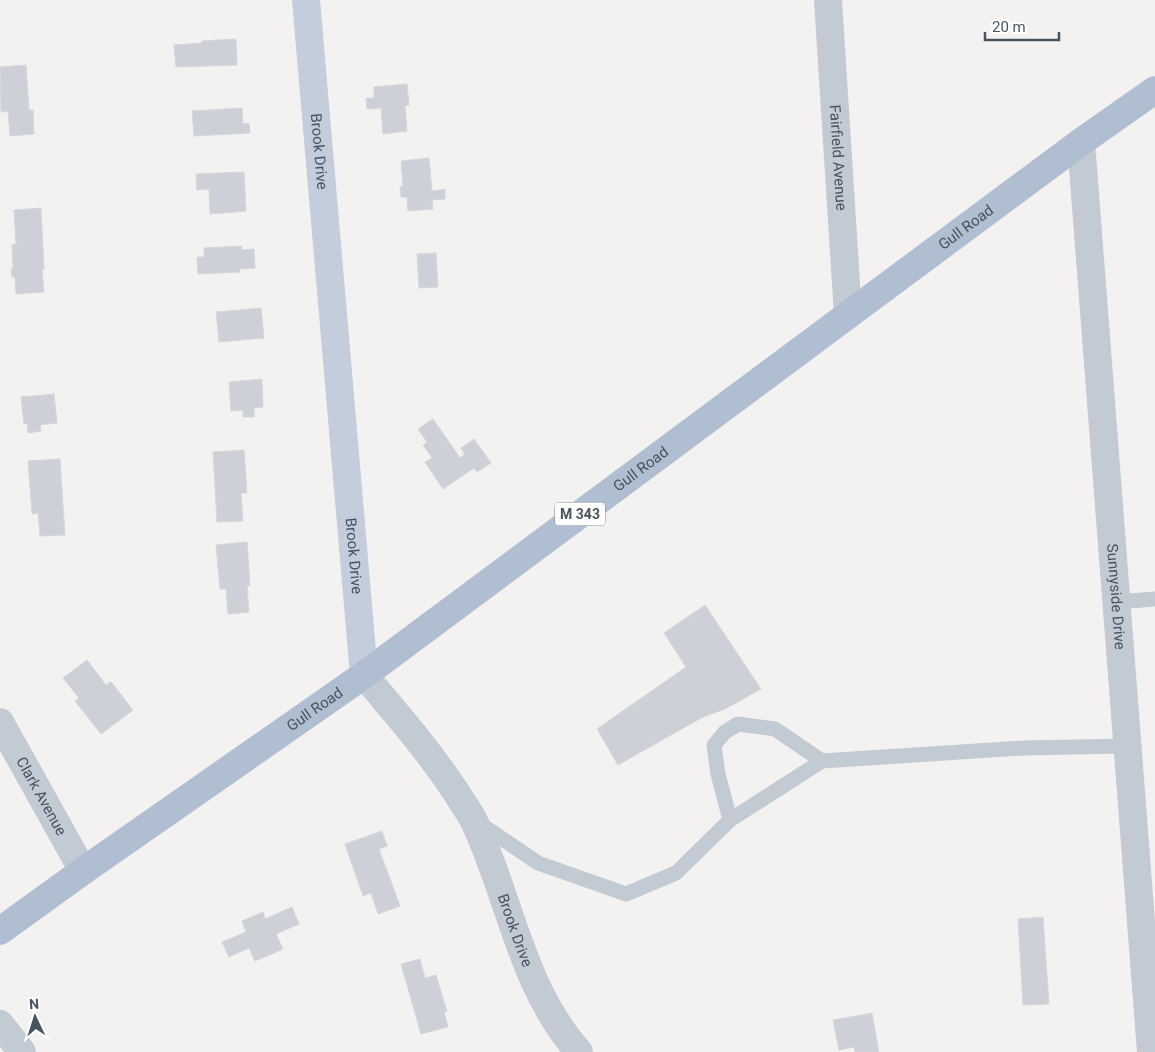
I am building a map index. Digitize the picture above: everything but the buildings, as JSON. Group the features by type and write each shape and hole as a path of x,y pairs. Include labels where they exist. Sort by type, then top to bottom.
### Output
{"main road":[{"name":"Gull Road","path":"0,931 364,675 1081,142 1155,90"}],"street":[{"name":"Brook Drive","path":"306,0 364,675 440,768 474,820 502,890 522,952 547,1008 569,1041 579,1052"},
{"name":"Fairfield Avenue","path":"828,0 848,315"},
{"name":"Sunnyside Drive","path":"1081,142 1128,746 1151,994 1150,1052"},
{"name":"Clark Avenue","path":"0,722 83,871"},
{"path":"0,1024 22,1052"}],"lane":[{"path":"1117,602 1155,599"},
{"path":"730,820 718,774 714,745 725,732 738,724 775,729 822,761"},
{"path":"474,820 538,863 626,894 676,873 730,820 822,761 1023,748 1128,746"}]}
